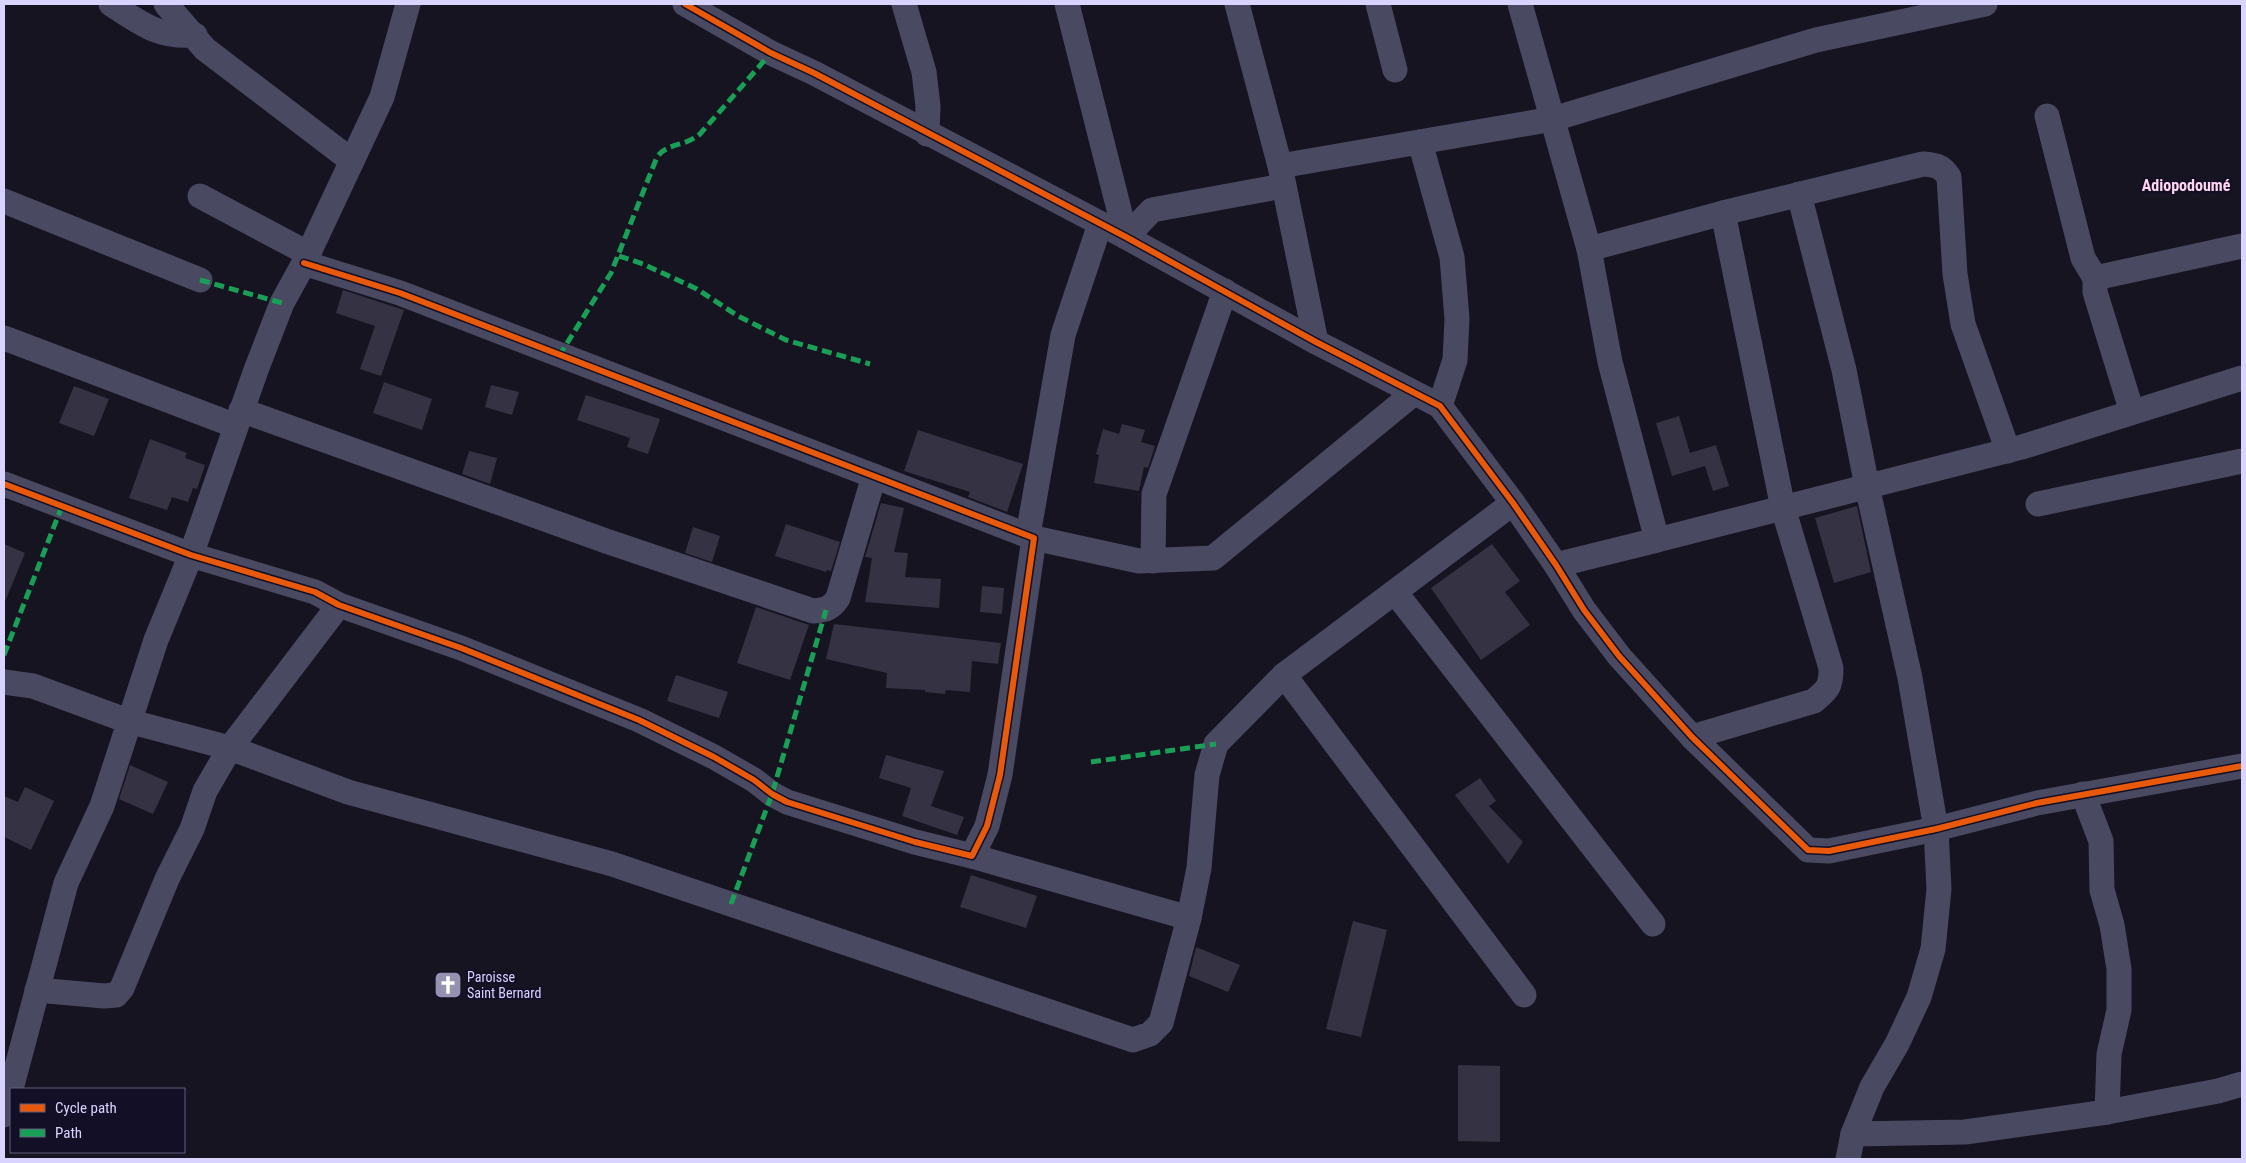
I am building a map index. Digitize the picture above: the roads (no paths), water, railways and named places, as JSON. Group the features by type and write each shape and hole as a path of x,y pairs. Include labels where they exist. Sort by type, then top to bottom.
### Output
{"street":[{"path":"111,4 152,30 182,36 195,35"},
{"path":"166,4 205,48 352,161"},
{"path":"11,1088 66,883 102,806 128,721 162,622 191,555 282,303 306,259 382,97 408,4"},
{"path":"685,4 771,53 814,73 1126,237 1316,342 1440,406 1513,503 1556,565 1584,610 1619,656 1692,737 1808,850 1829,852 1936,829 2037,803 2242,766"},
{"path":"728,4 735,31"},
{"path":"904,4 924,72 928,106 927,134"},
{"path":"1067,4 1126,237"},
{"path":"1237,4 1282,176 1316,342"},
{"path":"1378,4 1395,70"},
{"path":"1520,4 1589,249 1610,362 1657,540"},
{"path":"1126,237 1152,210 1420,142 1552,119 1816,40 1985,4"},
{"path":"2047,116 2083,258 2095,278 2095,292 2132,412"},
{"path":"1420,142 1452,257 1457,319 1455,360 1440,406"},
{"path":"1589,249 1799,194 1924,164 1938,165 1944,169 1949,177 1955,274 1963,324 2008,451"},
{"path":"1799,194 1844,370 1867,486 1910,678 1936,829 1939,889 1933,949 1919,997 1897,1044 1872,1087 1853,1134 1848,1159"},
{"path":"200,196 306,259 400,293 1031,537 1139,561 1213,558 1414,393"},
{"path":"4,200 200,280"},
{"path":"1692,737 1814,701 1828,689 1832,668 1783,508 1723,213"},
{"path":"972,856 987,826 1000,775 1031,537 1063,335 1100,224"},
{"path":"2095,278 2242,246"},
{"path":"1153,561 1154,494 1225,291"},
{"path":"4,338 813,611 826,610 833,606 838,598 874,476"},
{"path":"1556,565 2008,451 2242,378"},
{"path":"2038,504 2242,461"},
{"path":"4,484 191,555 315,592 339,605 461,648 639,720 746,775 772,794 787,802 915,842 972,856 1189,918"},
{"path":"4,682 33,686 128,721 230,748 348,792 612,864 1133,1040 1150,1034 1161,1023 1189,918 1199,868 1207,774 1216,744 1284,675 1513,503"},
{"path":"1395,592 1653,924"},
{"path":"37,990 104,996 116,995 122,988 167,879 192,829 205,791 230,748 339,605"},
{"path":"1284,675 1524,994"},
{"path":"2083,794 2101,841 2102,890 2112,925 2119,969 2119,1010 2110,1054 2107,1112"},
{"path":"1853,1134 1965,1132 2107,1112 2218,1092 2242,1084"},
{"path":"4,1115 10,1092"}],"place":[{"name":"Paroisse Saint Bernard","path":"448,985"}],"district":[{"name":"Adiopodoumé","path":"2186,185"}]}
